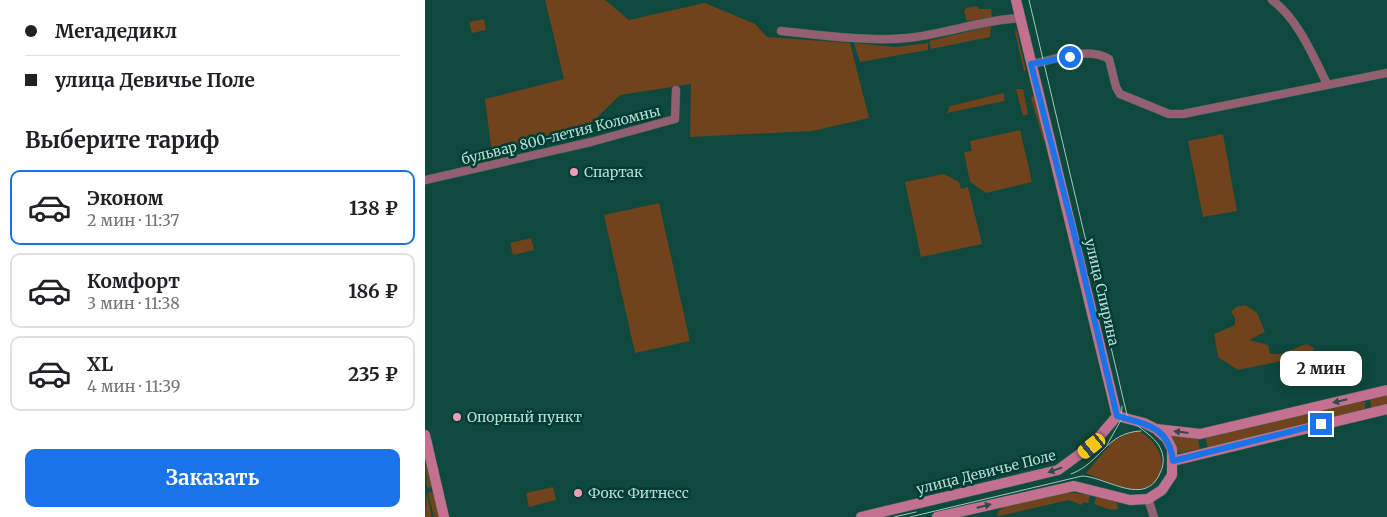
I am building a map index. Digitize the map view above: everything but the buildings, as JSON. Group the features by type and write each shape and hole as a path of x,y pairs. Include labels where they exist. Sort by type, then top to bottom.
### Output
{"main road":[{"name":"улица Спирина","path":"1016,0 1117,416"},
{"path":"1117,416 1156,429 1200,434 1387,390"},
{"path":"1365,395 1369,413"},
{"path":"1173,461 1387,409"},
{"name":"улица Девичье Поле","path":"861,517 1058,470 1092,446 1117,416"},
{"path":"937,517 1074,486 1125,499 1148,499 1155,496 1167,484 1172,475 1173,461 1169,444 1156,429"},
{"path":"425,435 444,517"}],"street":[{"path":"1272,0 1281,6 1292,22 1327,84"},
{"path":"781,31 893,40 927,35 997,19 1020,18"},
{"path":"1031,64 1088,53 1099,53 1109,59 1116,87 1120,94 1169,114 1387,73"},
{"name":"бульвар 800-летия Коломны","path":"425,180 591,142 675,120 676,90"},
{"path":"1148,499 1154,517"}],"shaded area":[{"path":"545,0 605,0 629,20 705,3 755,24 767,37 850,43 869,118 812,131 690,137 691,84 620,95 580,134 492,155 485,99 564,79"},
{"path":"977,6 979,9 991,9 992,17 967,21 964,11 966,8"},
{"path":"484,19 486,30 472,33 469,22"},
{"path":"991,26 990,37 931,49 929,41"},
{"path":"1016,28 1026,70 1024,71 1015,32"},
{"path":"854,43 896,47 928,43 928,50 860,62"},
{"path":"1016,89 1023,89 1028,114 1023,116"},
{"path":"1004,93 1004,101 947,113 950,106"},
{"path":"1034,95 1045,139 1044,142 1031,98"},
{"path":"1020,130 1032,182 986,193 970,182 964,152 972,151 970,141"},
{"path":"1223,134 1237,211 1203,217 1188,141"},
{"path":"944,174 959,182 961,189 968,187 982,244 921,257 905,182"},
{"path":"659,203 690,341 635,353 604,215"},
{"path":"531,238 534,250 513,255 510,243"},
{"path":"1245,305 1257,313 1265,332 1249,340 1268,345 1270,354 1282,354 1306,344 1314,348 1310,355 1238,370 1218,357 1214,334 1235,325 1235,318 1231,312 1236,307"},
{"path":"1387,394 1387,405 1374,409 1371,407 1370,399"},
{"path":"1365,402 1365,410 1208,448 1205,437"},
{"path":"1130,432 1140,432 1157,447 1161,456 1162,466 1155,482 1147,487 1130,489 1086,473 1113,441"},
{"path":"1171,434 1198,438 1200,449 1177,452"},
{"path":"425,451 433,487 427,488"},
{"path":"553,487 556,500 529,507 526,493"},
{"path":"435,491 440,517 434,517 428,493"},
{"path":"1065,492 1090,495 1088,503 1083,502 1082,505 1069,500 999,516 997,514 999,510 1009,505"},
{"path":"427,493 432,517 425,517"},
{"path":"1100,496 1117,503 1118,509 1111,510 1094,504 1096,497"}],"tram line":[{"path":"910,517 1082,476 1135,490 1145,488 1153,483 1163,466 1163,455 1158,444 1127,415 1029,0"},
{"path":"1107,445 1121,420 1122,406"},
{"path":"1071,474 1090,463 1111,442 1129,433 1141,431"},
{"path":"894,517 916,512"}],"place":[{"name":"Спартак","path":"574,172"},
{"name":"Опорный пункт","path":"457,417"},
{"name":"Фокс Фитнесс","path":"578,493"}],"route":[{"path":"1070,57 1031,64 1075,237 1117,416 1145,423 1156,429 1167,439 1172,450 1173,461 1321,424"}]}
